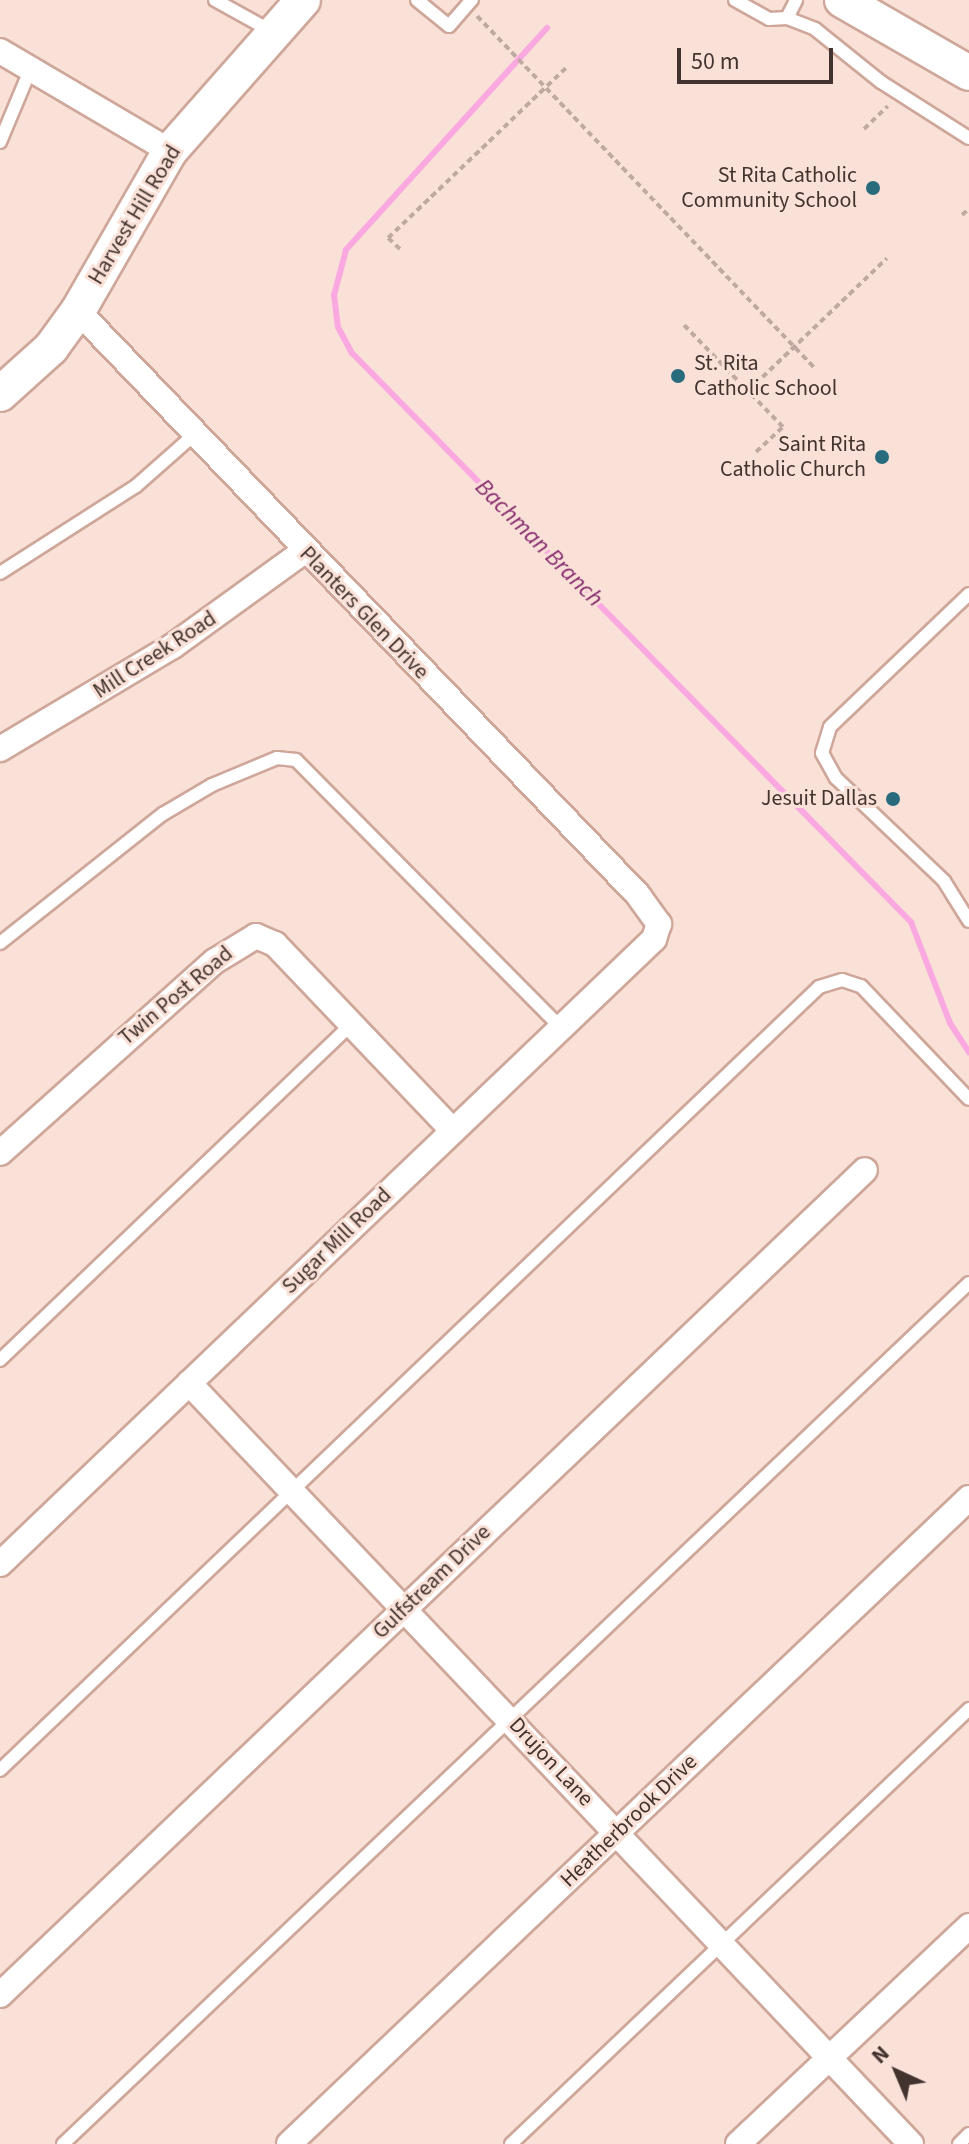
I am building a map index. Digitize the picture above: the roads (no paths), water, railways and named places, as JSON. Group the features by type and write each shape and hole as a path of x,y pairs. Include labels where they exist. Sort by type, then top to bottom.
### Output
{"street":[{"name":"Harvest Hill Road","path":"0,394 51,348 78,311 170,151 303,0"},
{"path":"842,0 969,73"},
{"path":"0,51 170,151"},
{"name":"Planters Glen Drive","path":"78,311 304,551 653,912"},
{"name":"Mill Creek Road","path":"0,749 173,646 304,551"},
{"name":"Sugar Mill Road","path":"0,1564 654,939 659,924 653,912"},
{"name":"Twin Post Road","path":"0,1153 204,971 256,936 275,944 453,1131"},
{"name":"Gulfstream Drive","path":"0,1995 865,1170"},
{"name":"Drujon Lane","path":"189,1383 911,2144"},
{"name":"Heatherbrook Drive","path":"289,2144 969,1498"},
{"path":"738,2144 969,1926"}],"lane":[{"path":"215,0 274,33"},
{"path":"417,0 449,26 472,0"},
{"path":"735,0 769,19 787,18 834,40 881,82 969,138"},
{"path":"787,18 796,0"},
{"path":"0,142 31,67"},
{"path":"0,573 136,486 195,434"},
{"path":"969,594 830,727 822,753 828,769 933,869 969,921"},
{"path":"0,943 163,814 212,785 277,758 296,760 560,1027"},
{"path":"0,1770 819,987 842,980 861,986 969,1099"},
{"path":"0,1360 352,1024"},
{"path":"63,2144 969,1283"},
{"path":"511,2144 969,1709"},
{"path":"959,2144 969,2134"}],"waterway":[{"name":"Bachman Branch","path":"547,28 346,250 334,295 338,327 352,353 911,922 950,1023 969,1052"}],"place":[{"name":"St Rita Catholic Community School","path":"873,188"},
{"name":"St. Rita Catholic School","path":"678,376"},
{"name":"Saint Rita Catholic Church","path":"882,457"},
{"name":"Jesuit Dallas","path":"893,799"}]}
